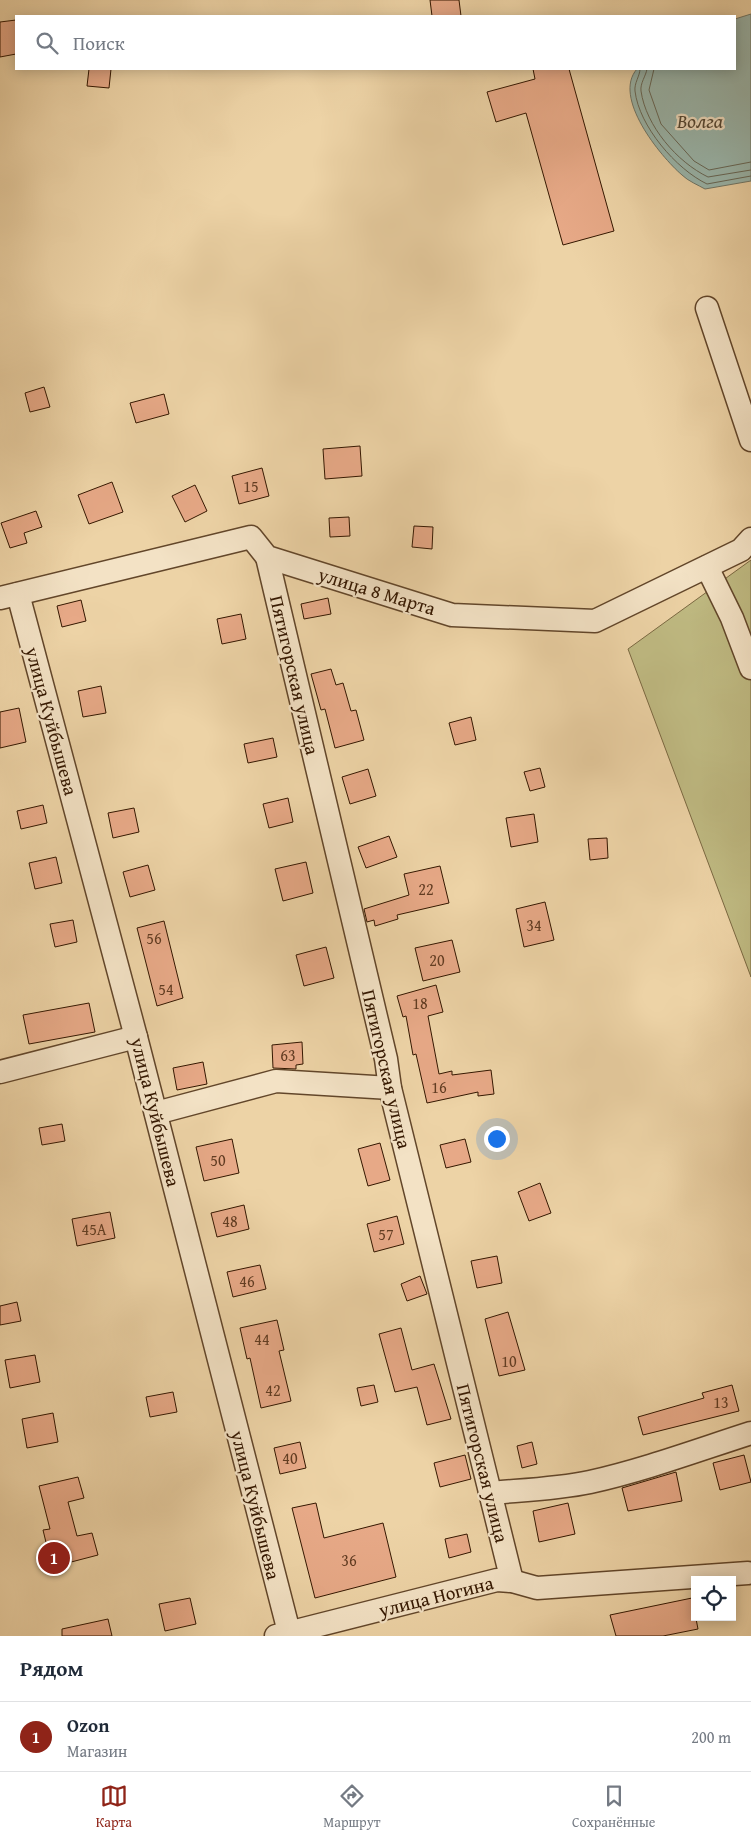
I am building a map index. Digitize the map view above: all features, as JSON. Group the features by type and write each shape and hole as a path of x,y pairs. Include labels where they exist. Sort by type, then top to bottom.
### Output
{"street":[{"path":"707,308 751,440"},
{"path":"9,596 251,537 267,557"},
{"name":"улица 8 Марта","path":"267,557 452,615 595,621 741,550 751,539"},
{"name":"Пятигорская улица","path":"267,557 386,1059 390,1088 512,1580"},
{"path":"707,566 732,618 751,668"},
{"name":"улица Куйбышева","path":"9,596 136,1037 156,1113 282,1634"},
{"path":"0,1072 136,1037"},
{"path":"156,1113 276,1081 390,1088"},
{"path":"490,1493 562,1487 602,1479 751,1433"},
{"name":"улица Ногина","path":"282,1634 486,1582 512,1580 537,1588 748,1573"}],"shaded area":[{"path":"751,560 751,977 628,649"}],"water":[{"name":"Волга","path":"751,14 751,181 705,189 682,175 662,154 652,140 634,110 630,95 631,81 636,70 736,70 736,19"}],"building":[{"path":"430,0 459,0 461,15 432,15"},
{"path":"15,20 15,54 0,57 0,22"},
{"path":"89,70 111,70 109,88 87,86"},
{"path":"533,70 569,70 614,231 563,245 526,113 496,122 487,92 535,79"},
{"path":"44,387 50,407 30,412 25,393"},
{"path":"164,394 169,414 136,423 130,403"},
{"path":"360,446 362,476 325,479 323,449"},
{"path":"262,468 269,496 239,504 232,476"},
{"path":"112,482 123,512 89,524 78,495"},
{"path":"195,485 207,511 185,522 172,496"},
{"path":"36,511 42,527 24,533 27,543 10,548 1,523"},
{"path":"349,517 350,536 330,537 329,518"},
{"path":"414,526 433,527 432,549 412,547"},
{"path":"328,598 331,614 304,619 301,604"},
{"path":"81,600 86,621 62,627 57,606"},
{"path":"241,614 246,639 222,644 217,619"},
{"path":"331,669 336,685 343,683 351,711 356,710 364,740 335,748 325,709 321,710 311,674"},
{"path":"101,686 106,713 83,717 78,691"},
{"path":"19,708 26,742 0,748 0,712"},
{"path":"471,717 476,740 455,745 449,723"},
{"path":"273,738 277,757 248,763 244,744"},
{"path":"540,768 545,787 530,791 524,772"},
{"path":"368,769 376,796 350,804 342,777"},
{"path":"288,798 293,822 269,828 263,804"},
{"path":"43,805 47,823 21,829 17,811"},
{"path":"134,808 139,832 113,838 108,813"},
{"path":"534,814 538,842 511,847 506,818"},
{"path":"389,836 397,857 366,868 358,847"},
{"path":"607,838 608,858 590,860 588,839"},
{"path":"56,857 62,883 35,889 29,863"},
{"path":"306,862 313,893 283,901 275,869"},
{"path":"148,865 155,890 130,897 123,872"},
{"path":"440,866 449,903 397,915 398,919 375,926 374,920 367,922 364,909 409,895 404,874"},
{"path":"545,902 554,940 524,947 516,909"},
{"path":"73,920 77,942 55,947 50,924"},
{"path":"164,921 183,998 157,1006 137,928"},
{"path":"452,940 460,972 423,981 415,948"},
{"path":"326,947 334,978 304,986 296,955"},
{"path":"436,985 443,1012 428,1016 439,1074 452,1071 452,1075 491,1070 494,1094 478,1096 478,1092 427,1103 416,1054 413,1055 406,1016 403,1017 397,996"},
{"path":"89,1003 95,1032 29,1044 23,1015"},
{"path":"302,1042 303,1064 296,1065 296,1069 273,1068 272,1045"},
{"path":"203,1062 207,1084 177,1090 173,1068"},
{"path":"62,1124 65,1141 42,1145 39,1128"},
{"path":"232,1139 239,1173 204,1181 196,1147"},
{"path":"465,1139 471,1162 446,1168 440,1145"},
{"path":"380,1143 390,1180 368,1186 358,1149"},
{"path":"540,1183 551,1213 529,1221 518,1192"},
{"path":"244,1205 249,1229 217,1237 211,1213"},
{"path":"110,1212 115,1238 77,1246 72,1219"},
{"path":"397,1216 404,1244 374,1252 367,1224"},
{"path":"497,1256 502,1283 477,1288 471,1261"},
{"path":"260,1265 266,1289 233,1297 227,1272"},
{"path":"420,1276 427,1294 407,1301 401,1284"},
{"path":"17,1302 21,1321 0,1325 0,1306"},
{"path":"508,1312 525,1370 499,1376 485,1319"},
{"path":"277,1320 284,1350 279,1351 291,1401 261,1408 250,1358 247,1359 240,1328"},
{"path":"401,1328 412,1370 434,1364 451,1419 427,1425 417,1387 395,1392 379,1334"},
{"path":"35,1355 40,1382 10,1388 5,1360"},
{"path":"374,1385 378,1402 361,1406 357,1388"},
{"path":"732,1385 739,1411 643,1435 638,1417 704,1398 702,1393"},
{"path":"173,1392 177,1412 150,1417 146,1397"},
{"path":"53,1413 58,1442 27,1448 22,1419"},
{"path":"300,1442 306,1468 280,1474 274,1448"},
{"path":"532,1442 537,1464 522,1468 517,1446"},
{"path":"465,1455 471,1479 440,1487 434,1463"},
{"path":"744,1455 751,1482 720,1490 713,1463"},
{"path":"676,1472 682,1501 628,1511 622,1488"},
{"path":"78,1477 84,1498 68,1502 77,1536 92,1533 98,1555 52,1567 43,1530 50,1529 39,1486"},
{"path":"316,1503 324,1538 383,1523 396,1577 315,1598 292,1508"},
{"path":"568,1503 575,1534 539,1542 533,1511"},
{"path":"467,1534 471,1552 449,1558 445,1539"},
{"path":"190,1598 196,1624 165,1631 159,1604"},
{"path":"691,1598 691,1621 696,1621 698,1629 663,1636 616,1636 610,1615"},
{"path":"108,1619 112,1636 62,1636 62,1629"}],"place":[{"name":"Ozon","path":"54,1558"}]}
